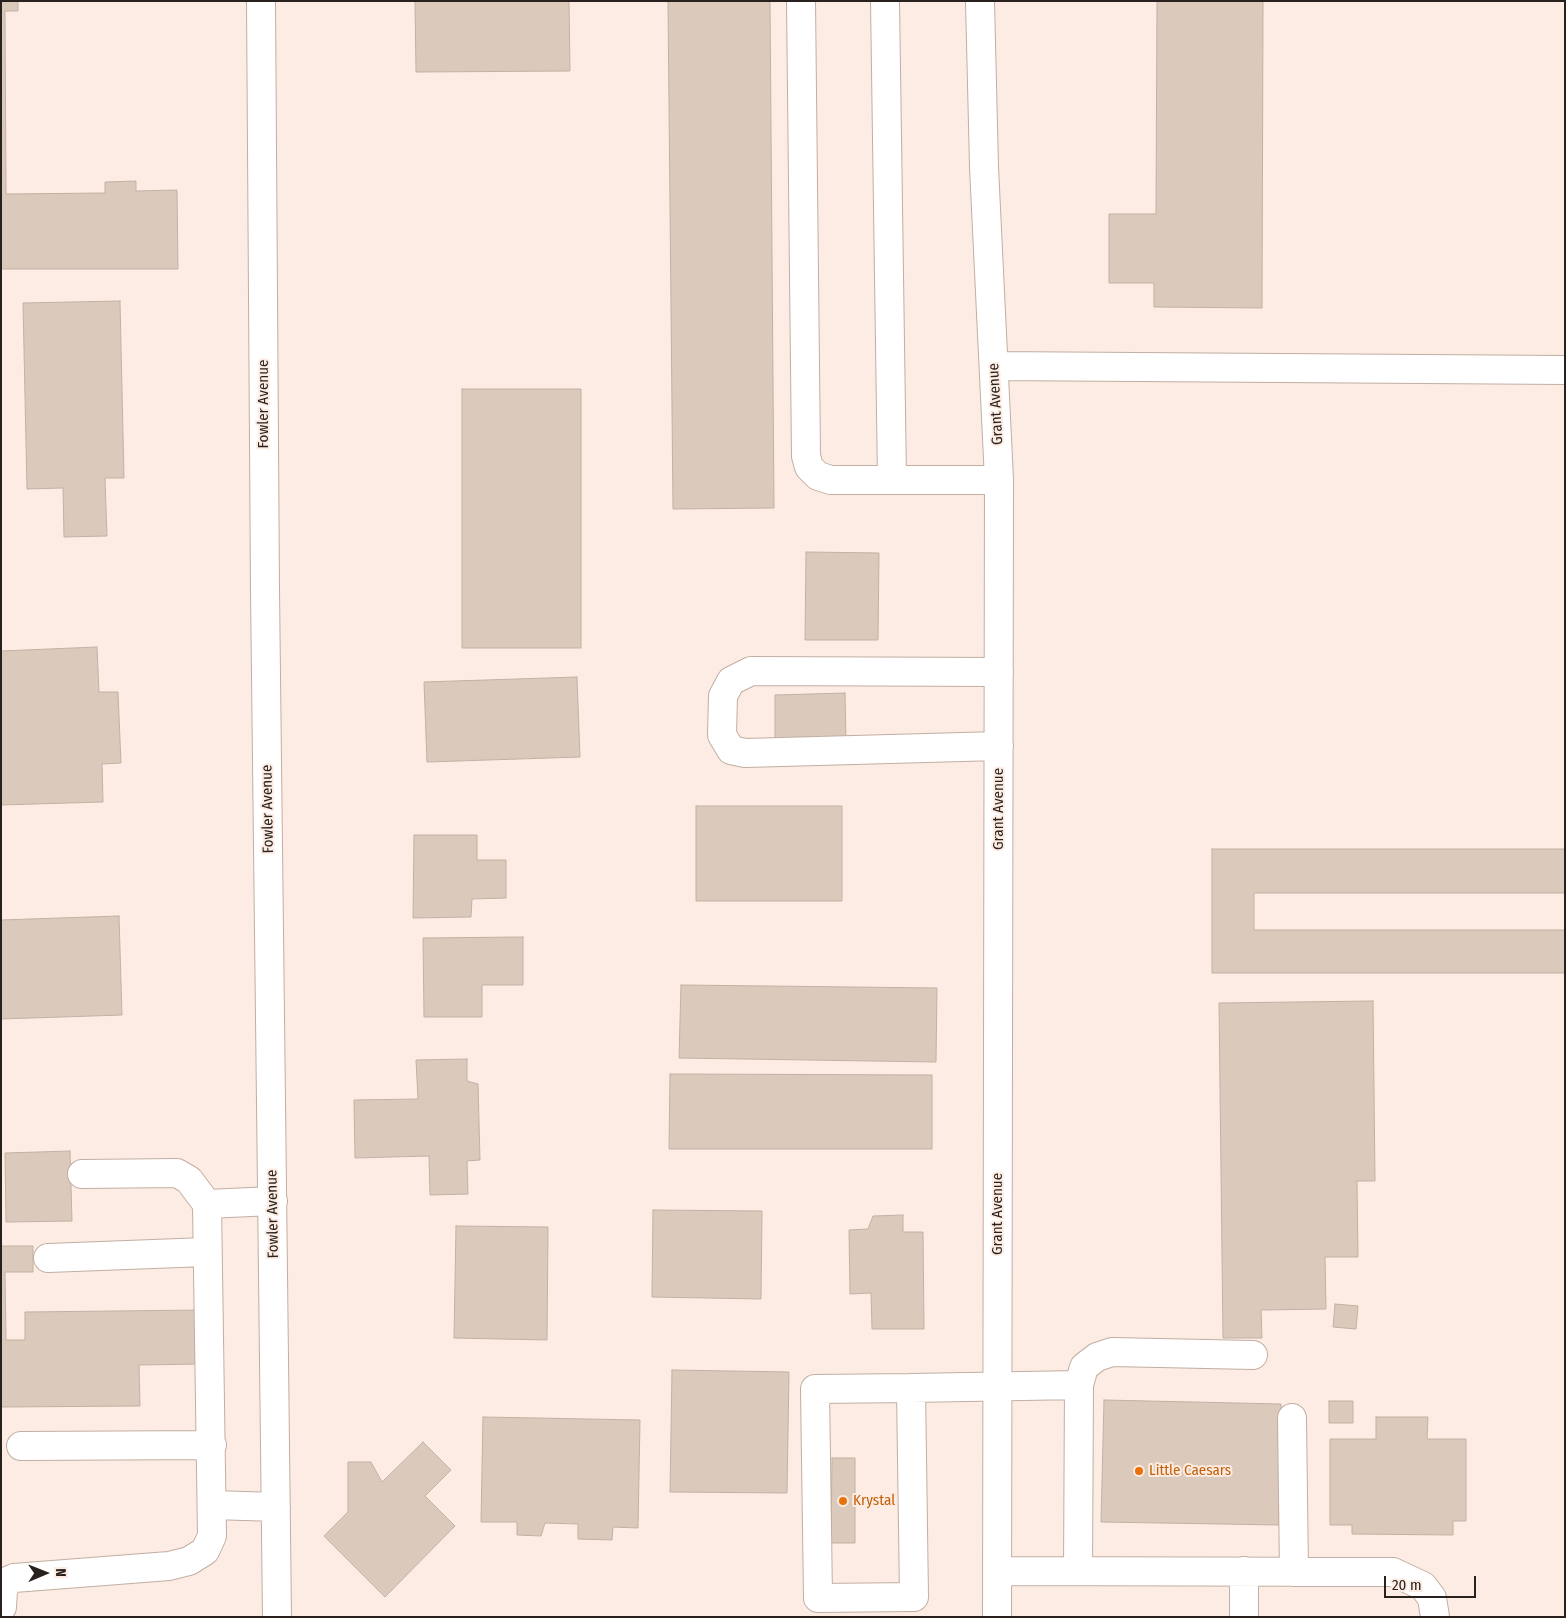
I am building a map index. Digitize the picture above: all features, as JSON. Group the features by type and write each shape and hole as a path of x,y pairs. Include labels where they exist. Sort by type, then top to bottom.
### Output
{"street":[{"name":"Fowler Avenue","path":"261,1 277,1617"},
{"path":"801,1 806,456 809,468 818,476 831,480 999,480"},
{"path":"885,1 892,480"},
{"name":"Grant Avenue","path":"980,1 984,168 999,480 997,1617"},
{"path":"994,366 1565,370"},
{"path":"999,672 751,671 731,681 723,696 722,735 731,750 745,753 999,746"},
{"path":"7,1610 3,1591 7,1581 14,1578 168,1566 190,1561 205,1551 212,1536 212,1445 206,1252 207,1204 189,1180 177,1173 82,1174"},
{"path":"207,1204 272,1201"},
{"path":"48,1258 206,1252"},
{"path":"1078,1571 1079,1385 1084,1367 1097,1357 1112,1352 1253,1355"},
{"path":"912,1388 914,1597 871,1607 839,1598 825,1574 825,1433 846,1389 912,1388 998,1388 1079,1385"},
{"path":"1292,1418 1294,1572"},
{"path":"21,1446 212,1445"},
{"path":"213,1505 276,1507"},
{"path":"997,1571 1393,1572 1423,1586 1432,1598 1435,1617"},
{"path":"1244,1572 1244,1617"}],"building":[{"path":"1,1 18,1 18,11 5,11 6,194 105,193 105,182 136,181 136,191 177,190 178,269 1,269"},
{"path":"415,1 569,1 570,71 416,72"},
{"path":"668,1 770,1 774,508 673,509"},
{"path":"1157,1 1263,1 1262,308 1154,307 1154,283 1109,283 1109,214 1156,214"},
{"path":"120,301 124,478 105,478 107,536 64,537 63,488 27,489 23,303"},
{"path":"462,389 581,389 581,648 462,648"},
{"path":"806,552 879,553 878,640 805,640"},
{"path":"97,647 99,692 118,692 121,763 102,764 103,802 1,805 1,651"},
{"path":"577,677 580,757 427,762 424,682"},
{"path":"845,693 846,741 775,742 775,695"},
{"path":"696,806 842,806 842,901 696,901"},
{"path":"414,835 477,835 477,860 506,860 506,898 472,899 471,917 413,918"},
{"path":"1212,849 1565,849 1565,893 1254,893 1254,930 1565,930 1565,973 1212,973"},
{"path":"119,916 122,1015 1,1019 1,920"},
{"path":"523,937 523,985 482,985 482,1017 424,1017 423,938"},
{"path":"681,985 937,988 936,1062 679,1058"},
{"path":"1373,1001 1375,1181 1357,1181 1358,1257 1325,1257 1326,1309 1261,1310 1262,1338 1223,1338 1219,1003"},
{"path":"467,1059 467,1081 478,1084 480,1160 467,1161 468,1194 430,1195 429,1156 355,1158 354,1100 418,1099 416,1060"},
{"path":"670,1074 932,1075 932,1149 669,1149"},
{"path":"70,1151 72,1221 6,1222 5,1153"},
{"path":"653,1210 762,1211 761,1299 652,1297"},
{"path":"903,1215 903,1232 923,1232 924,1329 872,1329 871,1293 850,1294 849,1230 868,1229 873,1216"},
{"path":"456,1226 548,1227 547,1340 454,1338"},
{"path":"1,1246 33,1246 33,1272 5,1272 6,1340 25,1340 25,1312 202,1310 202,1364 139,1365 140,1406 1,1407"},
{"path":"1335,1304 1358,1306 1356,1329 1333,1327"},
{"path":"672,1370 789,1372 787,1493 670,1492"},
{"path":"1104,1400 1281,1404 1279,1525 1101,1522"},
{"path":"1329,1401 1353,1401 1353,1423 1329,1423"},
{"path":"483,1417 640,1420 638,1528 613,1527 612,1540 578,1539 578,1524 545,1523 541,1536 517,1535 517,1522 481,1522"},
{"path":"1376,1417 1428,1417 1427,1439 1466,1439 1466,1521 1453,1521 1453,1535 1352,1534 1352,1525 1330,1525 1330,1439 1376,1439"},
{"path":"423,1442 451,1470 425,1496 455,1526 385,1597 324,1536 348,1512 348,1462 371,1462 382,1482"},
{"name":"Krystal","path":"832,1458 855,1458 855,1543 831,1543"}],"place":[{"name":"Little Caesars","path":"1139,1471"},
{"name":"Krystal","path":"843,1501"}]}
